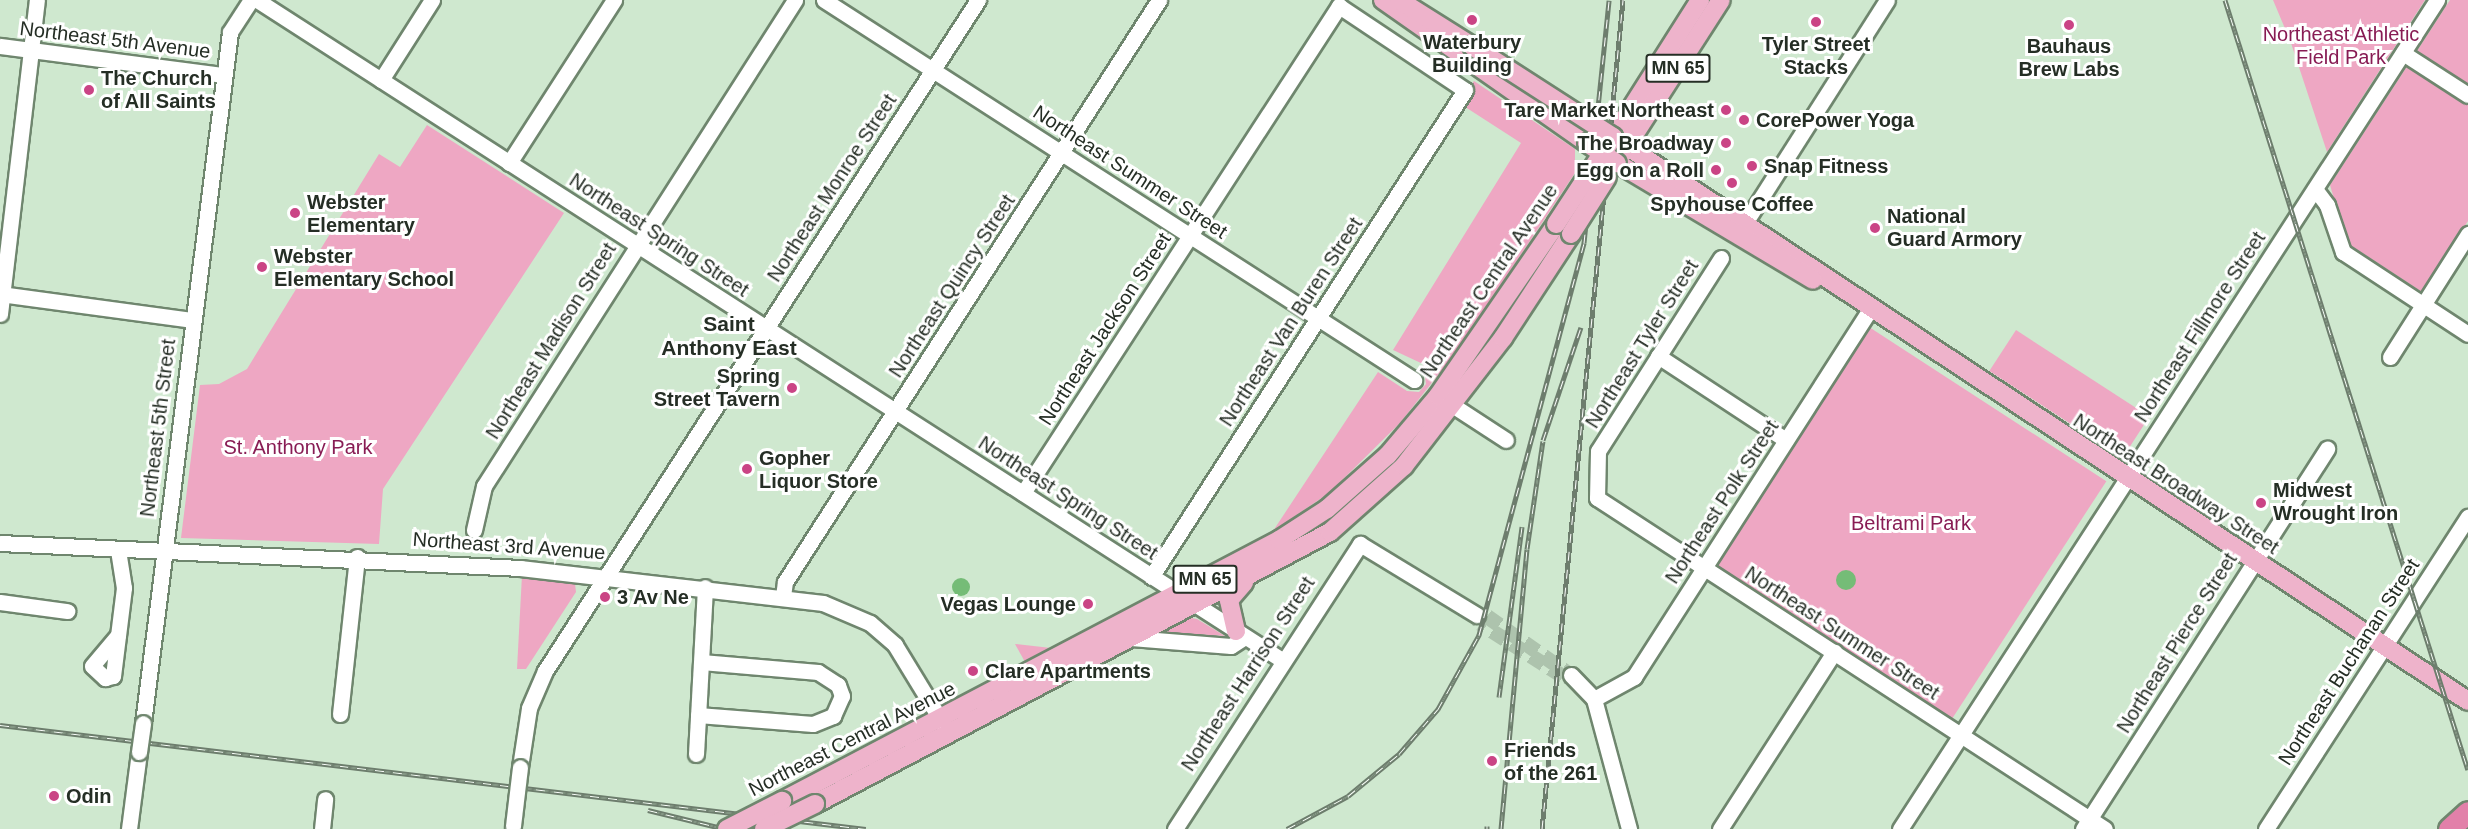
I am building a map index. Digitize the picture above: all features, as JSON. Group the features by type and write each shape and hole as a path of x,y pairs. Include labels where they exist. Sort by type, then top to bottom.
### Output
{"highway":[{"path":"2449,829 2468,812"}],"main road":[{"name":"Northeast Broadway Street","path":"1383,0 1468,53 1620,141 1676,177 1865,307 2468,701"},
{"name":"Northeast Broadway Street","path":"1400,0 1610,158 1786,267 1865,307"},
{"name":"Northeast Central Avenue","path":"727,829 1196,606 1254,575 1359,509 1446,401 1564,229 1610,158 1700,0"},
{"name":"Northeast Central Avenue","path":"1620,141 1720,2"},
{"name":"Northeast Central Avenue","path":"764,829 815,804 1178,594 1279,540 1336,502 1446,401"},
{"path":"1241,634 1229,600 1254,575"}],"street":[{"path":"0,314 37,0"},
{"name":"Northeast 5th Street","path":"129,829 230,32 251,0"},
{"name":"Northeast Spring Street","path":"257,0 1282,660"},
{"path":"381,80 432,0"},
{"path":"509,163 614,0"},
{"name":"Northeast Madison Street","path":"474,530 484,486 795,0"},
{"name":"Northeast Summer Street","path":"824,0 1414,380"},
{"name":"Northeast Monroe Street","path":"513,827 529,708 545,671 978,0"},
{"name":"Northeast Quincy Street","path":"783,596 785,582 1160,0"},
{"path":"1745,223 1887,0"},
{"name":"Northeast Fillmore Street","path":"1900,829 2437,0"},
{"name":"Northeast Jackson Street","path":"1023,493 1339,6 1466,90"},
{"name":"Northeast 5th Avenue","path":"0,46 224,75"},
{"path":"2403,53 2468,95"},
{"name":"Northeast Van Buren Street","path":"1151,577 1466,90"},
{"path":"2315,189 2327,206 2343,252 2468,334"},
{"path":"2390,357 2421,304 2468,234"},
{"name":"Northeast Tyler Street","path":"1598,451 1720,258"},
{"path":"1,295 193,320"},
{"name":"Northeast Polk Street","path":"1594,699 1634,677 1786,440 1865,307"},
{"path":"1658,356 1786,440"},
{"path":"1446,401 1506,440"},
{"name":"Northeast Pierce Street","path":"2087,824 2327,449"},
{"name":"Northeast Summer Street","path":"1598,451 1597,498 1961,735 2087,824 2105,829"},
{"name":"Northeast Buchanan Street","path":"2266,829 2468,517"},
{"name":"Northeast 3rd Avenue","path":"0,543 164,554 357,557 607,574 783,596 841,609 883,633 906,658 945,727"},
{"name":"Northeast Harrison Street","path":"1175,829 1282,660 1360,544 1477,615"},
{"path":"118,552 124,588 118,635"},
{"path":"340,714 357,557"},
{"path":"696,754 705,587"},
{"path":"0,602 67,611"},
{"path":"1131,638 1231,646 1241,634"},
{"path":"1720,829 1834,652"},
{"path":"698,715 813,724 833,716 842,696 838,685 818,672 701,662"},
{"path":"1570,675 1594,699 1629,829"},
{"path":"322,829 326,799"}],"green space":[{"name":"Northeast Athletic Field Park","path":"2273,0 2425,0 2327,152 2291,43"},
{"name":"Northeast Athletic Field Park","path":"2450,0 2468,0 2468,221 2422,292 2347,243 2330,185"},
{"path":"1474,81 1575,149 1575,173 1457,351 1400,423 1329,493 1273,531 1378,372 1407,391 1419,392 1426,384 1423,364 1393,350 1521,143 1459,103"},
{"name":"St. Anthony Park","path":"427,125 564,213 383,489 379,544 181,538 200,385 219,384 247,369 379,154 400,167"},
{"name":"Beltrami Park","path":"1869,327 2106,481 1951,720 1714,566"},
{"path":"2016,330 2149,417 2123,458 1989,371"},
{"path":"522,575 574,576 576,592 526,669 517,669"},
{"path":"1191,618 1197,619 1225,636 1162,632"},
{"path":"1015,644 1051,648 1025,662"}],"shaded area":[{"path":"1846,570 1853,573 1856,580 1853,587 1846,590 1839,587 1836,580 1839,573"},
{"path":"957,578 965,578 970,583 968,594 957,596 952,591 952,583"}],"tunnel":[{"path":"1477,615 1487,616 1571,675 1563,676 1480,623 1477,615"}],"railway":[{"path":"1287,829 1348,796 1399,754 1438,709 1479,635 1584,243 1609,0"},
{"path":"1542,829 1623,0"},
{"path":"2225,0 2468,770"},
{"path":"1543,440 1581,327"},
{"path":"1501,829 1527,549 1543,441"},
{"path":"1499,697 1522,527"},
{"path":"0,725 866,829"},
{"path":"648,810 726,829"}],"place":[{"name":"Waterbury Building","path":"1472,20"},
{"name":"Tyler Street Stacks","path":"1816,22"},
{"name":"Bauhaus Brew Labs","path":"2069,25"},
{"name":"The Church of All Saints","path":"89,90"},
{"name":"Tare Market Northeast","path":"1726,110"},
{"name":"CorePower Yoga","path":"1744,120"},
{"name":"The Broadway","path":"1726,143"},
{"name":"Snap Fitness","path":"1752,166"},
{"name":"Egg on a Roll","path":"1716,170"},
{"name":"Spyhouse Coffee","path":"1732,183"},
{"name":"Webster Elementary","path":"295,213"},
{"name":"National Guard Armory","path":"1875,228"},
{"name":"Webster Elementary School","path":"262,267"},
{"name":"Spring Street Tavern","path":"792,388"},
{"name":"Gopher Liquor Store","path":"747,469"},
{"name":"Midwest Wrought Iron","path":"2261,503"},
{"name":"3 Av Ne","path":"605,597"},
{"name":"Vegas Lounge","path":"1088,604"},
{"name":"Clare Apartments","path":"973,671"},
{"name":"Friends of the 261","path":"1492,761"},
{"name":"Odin","path":"54,796"}],"district":[{"name":"Saint Anthony East","path":"729,336"}]}
